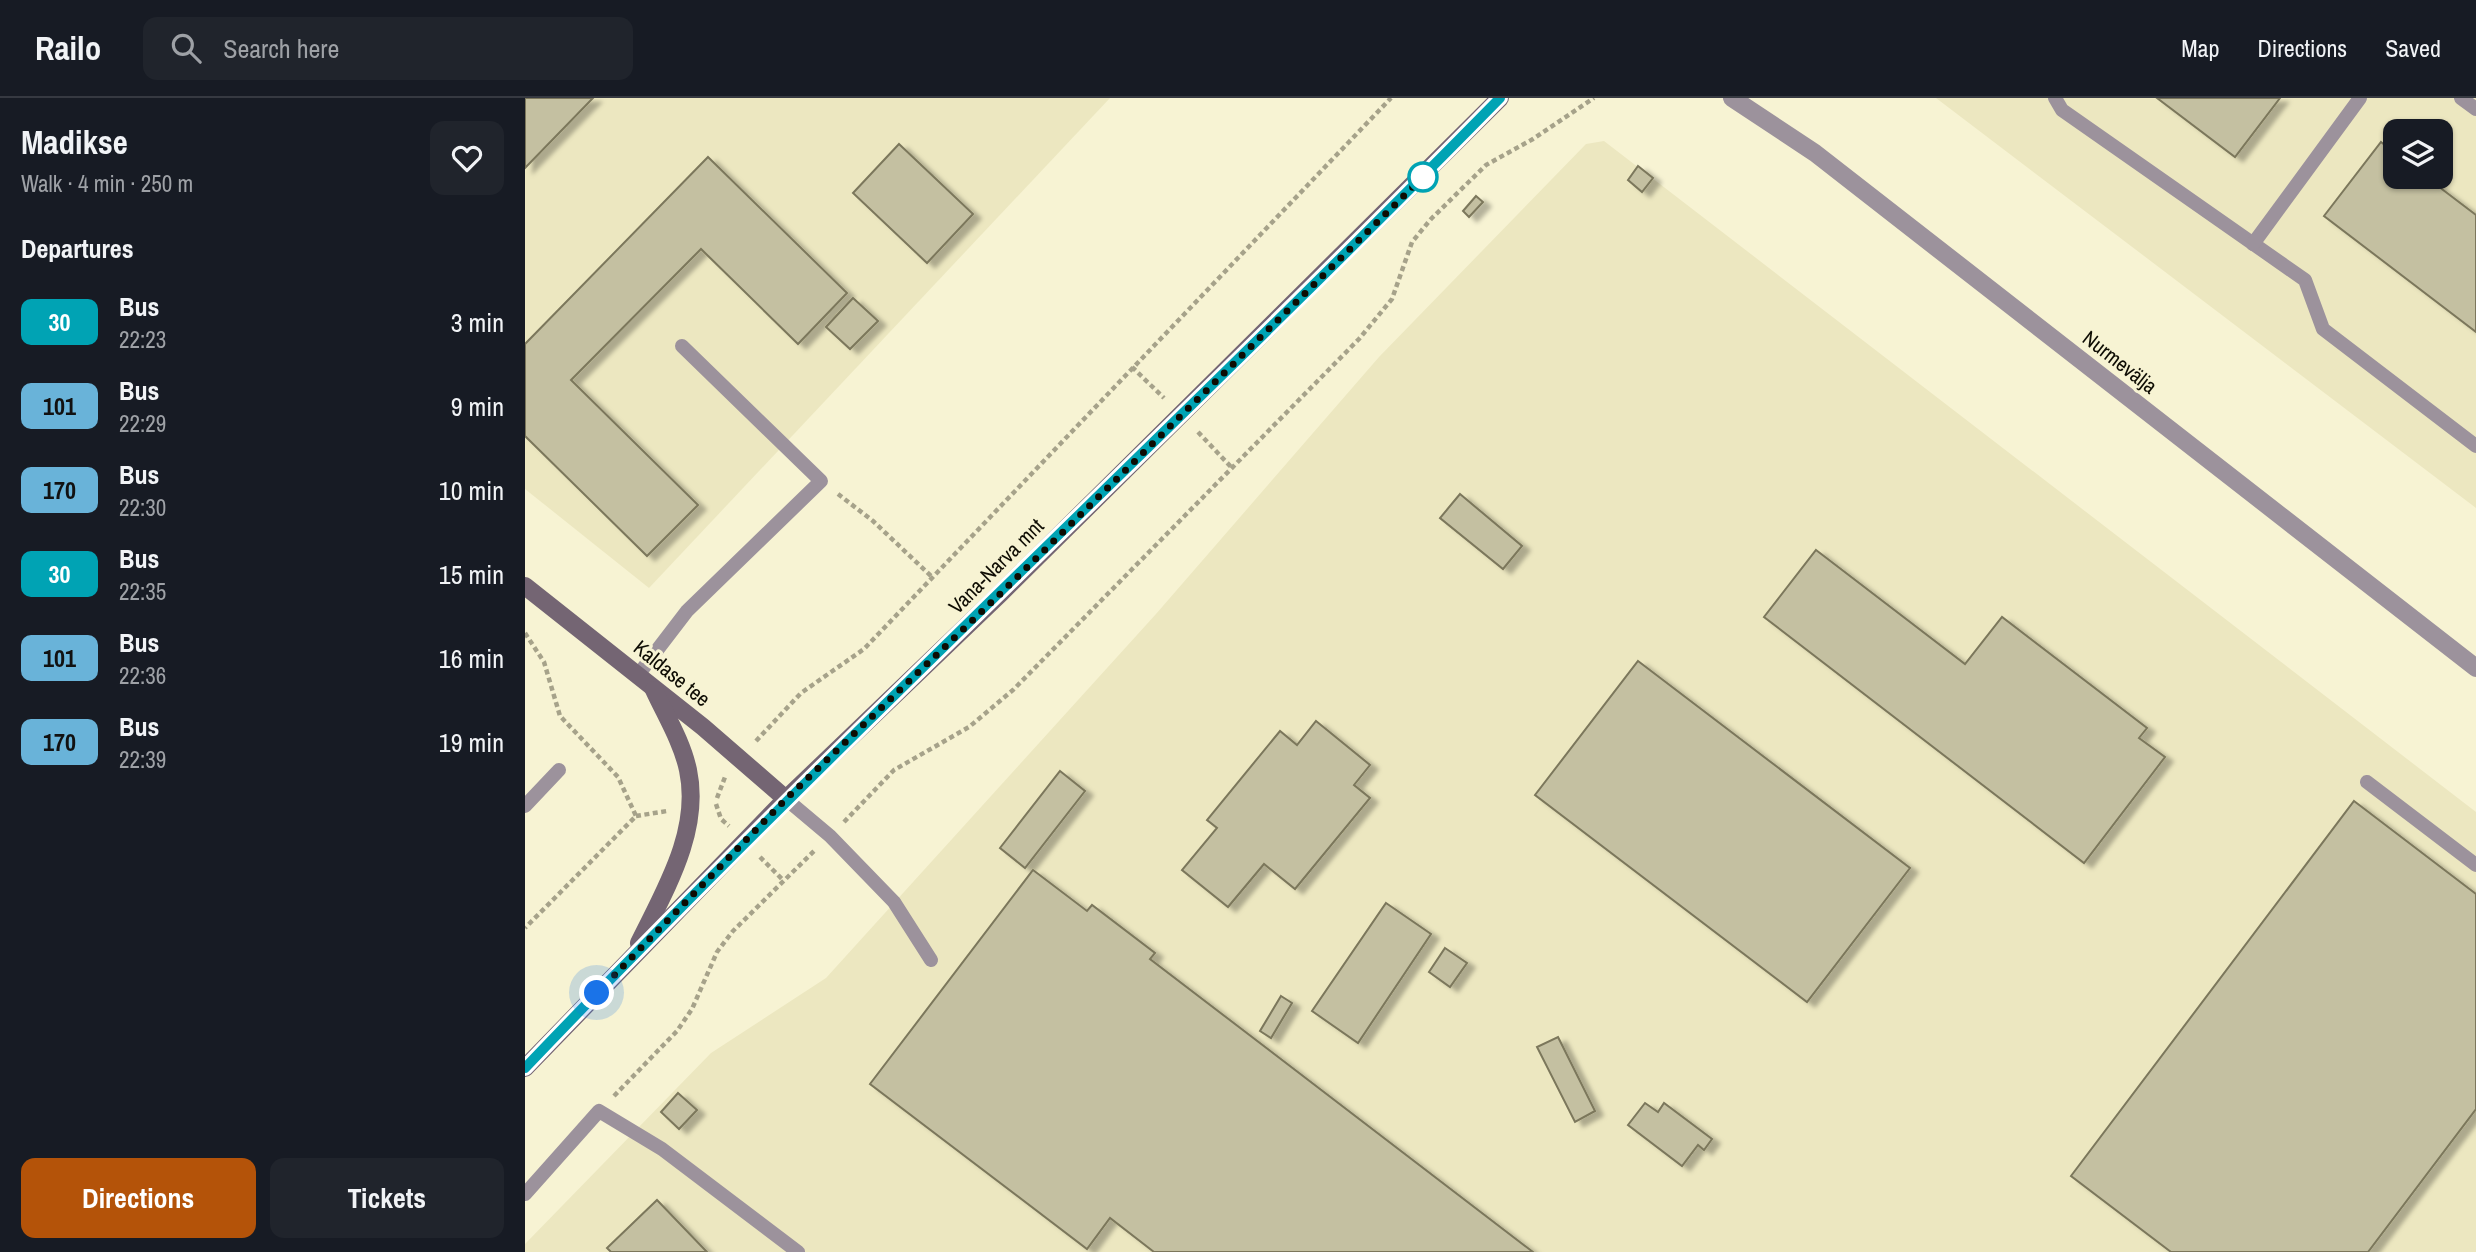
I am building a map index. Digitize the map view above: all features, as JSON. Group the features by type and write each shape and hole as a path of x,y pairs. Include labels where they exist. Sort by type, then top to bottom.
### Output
{"main road":[{"name":"Vana-Narva mnt","path":"525,1068 786,799 1000,594 1500,98"},
{"name":"Kaldase tee","path":"525,586 653,687 786,799"},
{"path":"633,956 677,860 690,807 688,770 653,687"}],"street":[{"name":"Nurmevälja","path":"1732,98 1815,153 2476,668"}],"lane":[{"path":"2055,98 2062,110 2305,280 2323,329 2476,446"},
{"path":"2253,244 2360,98"},
{"path":"2461,98 2476,109"},
{"path":"638,675 687,611 821,481 682,346"},
{"path":"525,806 559,771"},
{"path":"2367,782 2476,865"},
{"path":"786,799 830,836 894,902 931,960"},
{"path":"525,1194 599,1111 662,1149 797,1252"}],"path":[{"path":"525,928 636,816 716,803 723,779 801,693 864,649 1391,98"},
{"path":"599,1111 677,1031 692,1009 717,952 733,931 894,770 969,727 1013,690 1359,339 1392,299 1412,242 1486,165 1534,139 1594,98"},
{"path":"821,481 873,521 932,577"},
{"path":"525,633 544,662 560,716 618,777 636,816"}],"shaded area":[{"path":"525,98 1110,98 649,588 525,489"},
{"path":"1936,98 2476,98 2476,508"},
{"path":"1604,141 2476,812 2476,1252 525,1252 525,1244 711,1053 826,978 1156,614 1379,357 1586,144"}],"building":[{"path":"525,98 593,98 525,168"},
{"path":"2157,98 2280,98 2235,157"},
{"path":"2381,142 2383,189 2442,189 2476,215 2476,332 2324,216"},
{"path":"899,144 973,214 927,263 853,193"},
{"path":"708,157 847,293 798,344 701,249 571,380 698,505 647,556 525,436 525,344"},
{"path":"1638,166 1653,178 1642,192 1628,180"},
{"path":"1476,196 1483,202 1469,217 1463,211"},
{"path":"853,298 878,321 850,349 826,327"},
{"path":"1460,494 1522,546 1503,569 1440,518"},
{"path":"1816,550 1965,664 2002,617 2147,728 2139,738 2165,757 2084,863 1764,617"},
{"path":"1638,661 1910,868 1807,1002 1535,795"},
{"path":"1316,721 1370,765 1354,785 1370,798 1295,889 1264,864 1228,907 1182,870 1217,828 1207,820 1280,731 1297,745"},
{"path":"1060,771 1085,791 1025,868 1000,848"},
{"path":"2354,801 2476,894 2476,1109 2368,1252 2171,1252 2071,1176"},
{"path":"1033,870 1087,911 1092,905 1155,953 1150,959 1533,1252 1154,1252 1110,1218 1087,1249 870,1084"},
{"path":"1386,903 1431,934 1358,1043 1312,1011"},
{"path":"1445,948 1467,963 1450,987 1429,972"},
{"path":"1281,996 1292,1003 1271,1038 1260,1031"},
{"path":"1558,1037 1595,1111 1575,1122 1537,1047"},
{"path":"678,1093 697,1110 679,1129 661,1112"},
{"path":"1645,1103 1658,1112 1664,1103 1712,1139 1704,1150 1698,1145 1682,1166 1628,1125"},
{"path":"657,1200 707,1252 611,1252 607,1248"}],"bus line":[{"name":"30","path":"525,1068 786,799 1000,594 1500,98"}],"route":[{"path":"597,993 786,799 1000,594 1423,177"}]}
